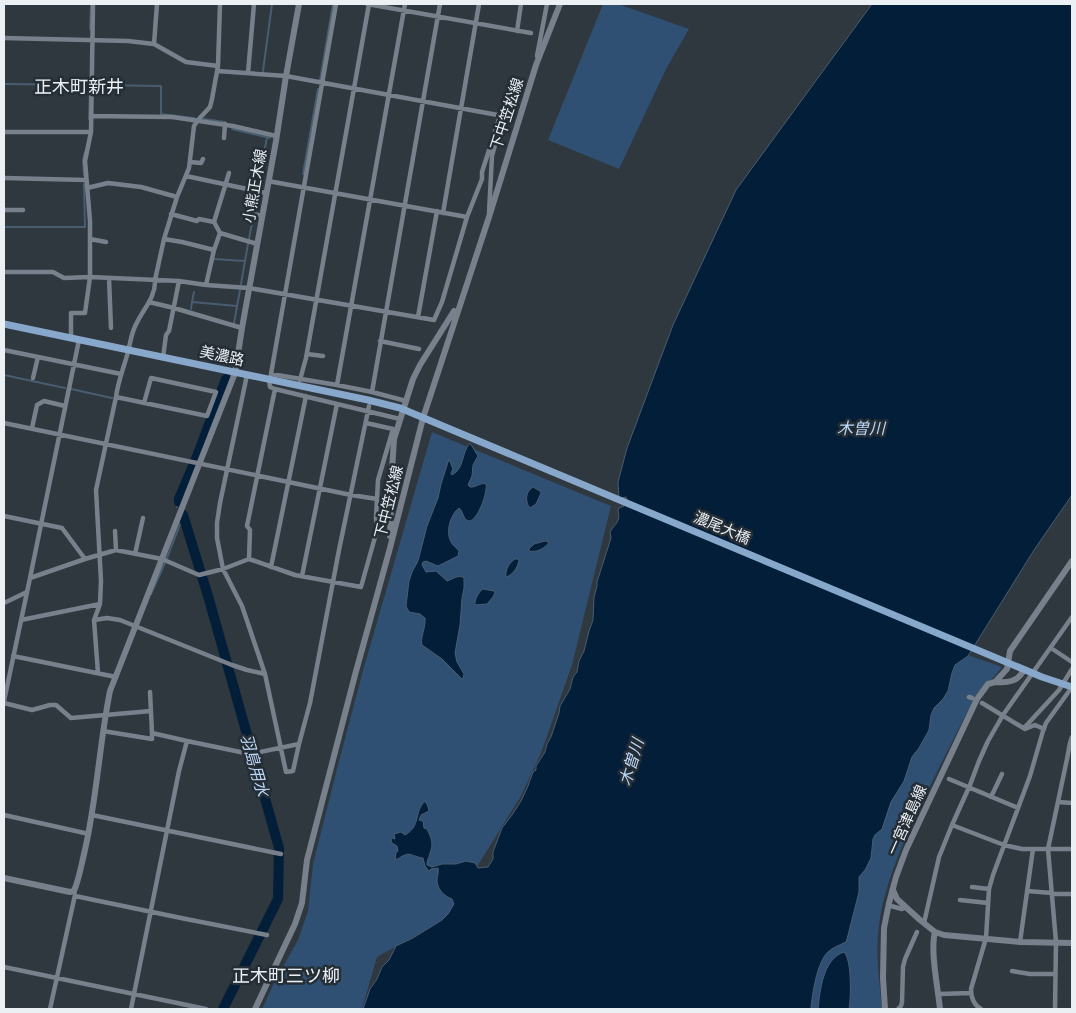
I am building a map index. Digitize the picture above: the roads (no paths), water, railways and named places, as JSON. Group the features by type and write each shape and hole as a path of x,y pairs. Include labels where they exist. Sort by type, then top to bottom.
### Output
{"main road":[{"name":"小熊正木線","path":"75,894 89,834 110,691 198,462 235,372 299,4"},
{"name":"下中笠松線","path":"255,1009 295,924 302,903 307,860 423,418 536,65 560,4"},
{"path":"390,548 394,439 413,379 452,316 463,293"},
{"name":"美濃路","path":"4,324 247,375 270,377 400,408 433,422"},
{"name":"濃尾大橋","path":"433,422 1005,661 1072,687"},
{"name":"一宮津島線","path":"885,1009 883,978 884,928 896,877 906,850 980,694 988,684 995,682 1007,670 1005,661 1010,651 1072,561"},
{"path":"995,682 1012,681 1027,670"},
{"path":"4,878 75,894"},
{"path":"893,890 897,899 920,920 935,932 944,935 1020,942 1072,943"},
{"path":"935,932 933,951 940,1009"}],"street":[{"path":"93,4 92,116 85,161 90,222 90,277 85,313 71,313 75,339 74,365 4,702 32,710 56,705 70,718 150,711"},
{"path":"154,44 157,4"},
{"path":"98,673 94,620 100,604 102,580 96,490 121,374 133,330 149,302 156,285 155,280 164,239 190,162 194,126 210,108 218,69 220,4"},
{"path":"248,73 254,4"},
{"path":"336,4 270,377 270,387 275,390 337,404 368,408 400,419"},
{"path":"300,380 317,300 368,4 530,33"},
{"path":"336,385 405,4"},
{"path":"372,392 440,4"},
{"path":"443,213 479,4"},
{"path":"517,31 521,4"},
{"path":"536,65 547,4"},
{"path":"4,38 128,41 154,44 186,62 218,69 286,76 503,116"},
{"path":"92,116 172,117 225,124 276,136"},
{"path":"489,216 492,156 503,116"},
{"path":"4,272 53,272 64,278 90,277 179,281 249,288 434,320 442,302 467,217 482,179 482,172 499,119 503,116"},
{"path":"224,138 225,124"},
{"path":"4,132 91,132"},
{"path":"190,162 201,163 203,159"},
{"path":"214,222 223,204 229,173"},
{"path":"186,176 266,193"},
{"path":"4,178 86,180"},
{"path":"268,181 467,217"},
{"path":"87,188 108,184 133,186 177,197"},
{"path":"4,210 23,210"},
{"path":"246,212 262,216"},
{"path":"418,317 437,212"},
{"path":"171,214 197,221 199,219 214,222"},
{"path":"214,222 220,233 257,244"},
{"path":"206,285 220,233"},
{"path":"90,239 106,242"},
{"path":"164,239 214,250"},
{"path":"110,278 111,328"},
{"path":"163,358 166,335 169,332 179,281"},
{"path":"149,302 242,328"},
{"path":"380,341 419,349"},
{"path":"4,350 121,374"},
{"path":"307,354 323,356"},
{"path":"33,378 38,357"},
{"path":"247,375 220,503 217,538 223,569 242,606 265,674 286,772 294,770 310,703 368,408"},
{"path":"270,377 336,385 406,401"},
{"path":"144,403 151,378 226,395"},
{"path":"249,559 250,530 247,526 275,390"},
{"path":"116,397 207,416 217,392"},
{"path":"271,566 306,396"},
{"path":"32,428 37,406 44,401 65,406"},
{"path":"302,576 337,404"},
{"path":"4,423 377,499"},
{"path":"30,578 85,558 116,550 162,559 199,575 223,569 249,559 302,576 361,587 376,530 378,480 393,429 366,423"},
{"path":"4,516 62,528 85,558"},
{"path":"135,554 143,518"},
{"path":"116,530 116,550"},
{"path":"4,603 27,592"},
{"path":"21,620 100,604"},
{"path":"924,923 939,857 983,751 1003,715 1072,617"},
{"path":"94,620 107,618 120,620 232,666 265,674"},
{"path":"1051,648 1072,662"},
{"path":"13,656 116,677"},
{"path":"1024,728 1059,690 1072,669"},
{"path":"981,1009 975,1003 971,993 986,938 989,889 1030,776 1046,722 1072,687"},
{"path":"103,731 152,739 150,692"},
{"path":"1048,702 1053,714"},
{"path":"982,703 1025,729 1035,725 1044,729"},
{"path":"152,733 250,754 299,744"},
{"path":"1055,1009 1056,942 1048,849 1070,759 1072,737"},
{"path":"131,1009 179,771 187,741"},
{"path":"991,797 1002,774"},
{"path":"949,779 1018,808"},
{"path":"1058,802 1072,803"},
{"path":"92,815 281,854"},
{"path":"4,816 89,834"},
{"path":"952,825 1022,850 1072,849"},
{"path":"1020,942 1033,850"},
{"path":"972,886 989,889"},
{"path":"1027,891 1072,894"},
{"path":"50,1009 75,894 151,912 267,935"},
{"path":"960,900 988,903"},
{"path":"892,906 902,909 906,907"},
{"path":"898,1009 902,1002 905,959 917,932"},
{"path":"4,967 206,1009"},
{"path":"1012,971 1030,974 1055,974"},
{"path":"939,994 971,993"}],"water":[{"name":"木曽川","path":"872,4 1072,4 1072,495 1034,550 968,656 955,665 948,691 934,708 929,730 912,757 904,781 891,802 882,829 873,839 871,858 859,877 859,892 846,942 832,949 824,957 816,979 811,1009 363,1009 370,989 396,946 442,920 454,904 452,899 440,890 437,881 438,868 429,871 425,866 423,858 410,854 395,859 398,851 397,846 391,840 392,838 395,839 394,834 401,832 405,835 413,828 421,806 426,802 429,811 421,815 419,820 423,821 424,828 427,829 432,841 427,865 432,867 466,861 475,863 478,868 488,867 493,859 493,852 502,828 521,801 533,772 536,770 536,766 545,752 560,706 577,672 593,620 594,597 611,538 610,532 618,520 619,508 624,506 627,499 626,497 619,498 618,482 627,448 673,325 736,190"},
{"path":"470,443 478,456 473,465 472,476 468,485 472,487 486,484 482,505 472,520 465,519 459,508 451,518 449,538 459,551 458,556 438,566 426,561 422,565 426,572 436,571 447,581 458,577 464,578 460,625 455,653 457,662 464,674 462,679 442,659 422,645 425,618 420,614 409,612 406,606 409,581 418,561 427,526 438,498 449,459 453,469 452,475 459,468"},
{"path":"533,487 541,493 536,504 530,508 527,503 527,497 528,492"},
{"path":"545,541 549,542 543,548 538,551 529,551 534,544"},
{"path":"515,559 519,560 516,568 513,573 506,577 508,567"},
{"path":"483,589 494,591 493,597 487,604 475,605 477,596"},
{"path":"844,952 847,956 850,971 849,1009 818,1009 827,968 831,961"}],"waterway":[{"path":"90,29 91,4"},
{"path":"263,71 272,4"},
{"path":"320,80 333,4"},
{"path":"4,84 90,85"},
{"path":"97,85 161,86 161,114 194,118"},
{"path":"89,119 90,86"},
{"path":"303,174 318,89"},
{"path":"204,119 225,122"},
{"path":"232,129 270,138"},
{"name":"羽島用水","path":"258,187 267,137"},
{"path":"84,175 83,160 85,152"},
{"path":"4,227 85,227 84,184"},
{"name":"羽島用水","path":"254,209 257,195"},
{"name":"羽島用水","path":"249,239 253,218"},
{"name":"羽島用水","path":"241,284 248,244"},
{"path":"214,259 245,261"},
{"name":"羽島用水","path":"234,323 240,290"},
{"path":"194,292 192,302 237,306"},
{"path":"191,309 192,302"},
{"path":"4,375 65,388"},
{"name":"羽島用水","path":"179,502 226,379"},
{"path":"71,389 112,398"},
{"name":"羽島用水","path":"177,507 177,498 209,418"},
{"name":"羽島用水","path":"183,515 208,596 279,848 278,899 223,1009"},
{"path":"167,558 181,521"},
{"path":"151,594 165,563"}],"district":[{"name":"正木町新井","path":"79,87"},
{"name":"正木町三ツ柳","path":"286,976"}]}
